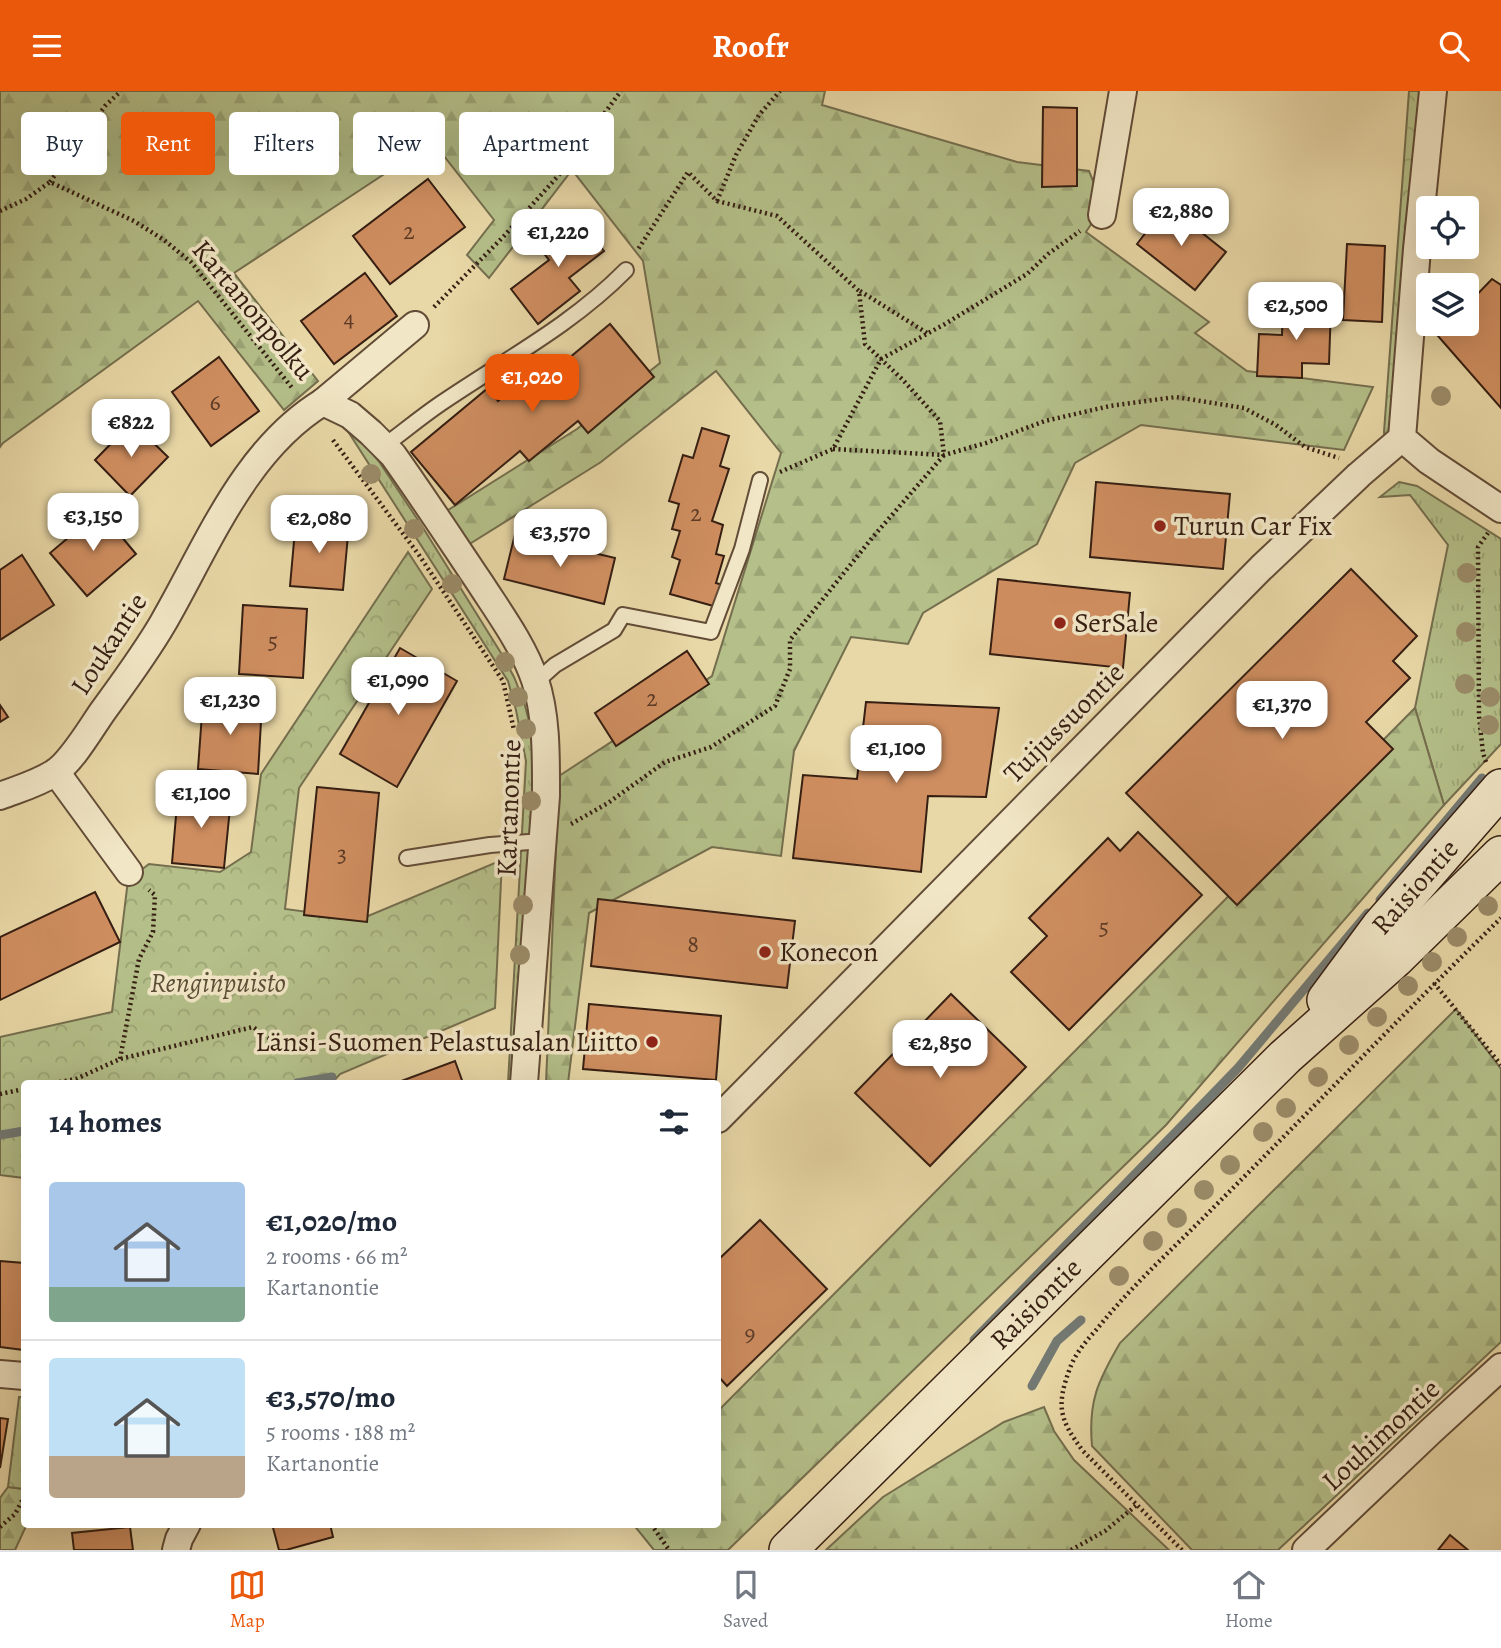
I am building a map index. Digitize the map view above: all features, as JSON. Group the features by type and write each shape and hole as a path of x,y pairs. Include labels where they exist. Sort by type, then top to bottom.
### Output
{"main road":[{"name":"Raisiontie","path":"1284,1058 1494,777"},
{"name":"Raisiontie","path":"788,1550 1284,1058 1395,959 1501,855"}],"street":[{"path":"1102,215 1123,91"},
{"path":"1433,91 1402,438 1495,519"},
{"name":"Loukantie","path":"0,796 56,772 71,755 139,660 218,521 264,456 289,429 415,325"},
{"name":"Kartanontie","path":"317,406 350,415 393,455 503,618 536,681 543,718 546,796 524,1080"},
{"name":"Tuijussuontie","path":"721,1115 1261,568 1402,438"},
{"path":"56,772 129,872"},
{"name":"Louhimontie","path":"1306,1550 1501,1367"},
{"path":"0,1374 21,1376"},
{"path":"176,1550 185,1528"}],"lane":[{"path":"384,446 439,405 520,354 605,291 626,270"},
{"path":"536,681 555,666 614,630 624,615 710,632 742,549 760,480"},
{"path":"407,858 490,845 542,841"}],"path":[{"path":"0,211 26,199 50,182 105,106 121,91"},
{"path":"415,325 504,236 558,176 621,91"},
{"path":"717,201 736,155 759,115 780,91"},
{"path":"626,270 688,172 717,201 777,216 859,291 927,334"},
{"name":"Kartanonpolku","path":"50,182 134,221 191,262 317,406 503,681 514,732"},
{"path":"833,449 881,359 1027,274 1048,254 1102,215"},
{"path":"542,841 608,803 665,762 711,747 775,706 789,669 790,640 887,519 944,455 940,421 865,344 859,291"},
{"path":"760,480 833,449 944,455 1045,421 1110,405 1176,397 1244,408 1276,425 1304,447 1370,465"},
{"path":"1494,777 1483,753 1479,716 1478,547 1495,519"},
{"path":"120,1059 139,959 153,932 155,895 129,872"},
{"path":"1182,1550 1083,1451 1073,1437 1062,1417 1061,1401 1071,1366 1114,1308 1501,918"},
{"path":"1434,983 1501,1065"},
{"path":"78,1080 120,1059 253,1027 282,1047"},
{"path":"0,1094 21,1090"},
{"path":"0,1527 15,1514 21,1503"},
{"path":"1071,1550 1105,1531 1138,1504"},
{"path":"654,1528 669,1550"}],"green space":[{"path":"0,91 825,91 822,105 1017,162 1089,171 1103,206 1086,232 1209,322 1195,333 1247,371 1373,387 1344,450 1141,425 1075,463 1037,544 923,613 908,644 851,637 794,751 781,856 712,847 589,913 568,1080 546,1080 559,776 712,676 781,453 716,371 601,462 468,545 445,512 577,429 660,363 643,261 576,175 614,175 614,112 459,112 459,175 568,175 489,278 467,255 494,220 445,157 445,112 353,112 353,175 383,175 234,273 318,381 284,410 198,301 0,447"},
{"path":"1409,91 1433,91 1424,196 1416,196 1418,259 1402,438 1386,453 1384,432"},
{"path":"349,433 359,436 420,523 501,653 524,702 530,725 536,783 518,1080 508,1080 526,761 508,681"},
{"path":"1399,482 1417,486 1501,539 1501,744 1444,805 1415,708 1448,545 1410,495 1380,497"},
{"name":"Renginpuisto","path":"408,552 432,589 299,788 285,909 361,919 502,860 495,1008 340,1074 335,1080 21,1080 21,1178 0,1175 0,1037 112,1012 128,880 149,864 220,872 251,852 261,774"},
{"path":"1415,708 1444,805 1166,1125 728,1550 654,1550 636,1528 721,1528 721,1408"},
{"path":"1456,1009 1501,1069 1501,1342 1278,1550 1192,1550 1092,1446 1093,1404 1106,1369 1120,1343"},
{"path":"19,1397 21,1397 21,1489 8,1487"},
{"path":"1044,1407 1054,1431 1074,1460 1169,1550 826,1550 883,1497 1004,1422"},
{"path":"8,1487 21,1489 21,1528 25,1528 15,1550 0,1550 0,1498"}],"building":[{"path":"1043,107 1077,108 1077,186 1042,187"},
{"path":"428,179 465,227 390,284 353,236"},
{"path":"1167,205 1226,252 1195,290 1137,244"},
{"path":"575,213 604,251 569,278 580,291 538,324 511,289 549,260 536,243"},
{"path":"1347,244 1385,246 1382,322 1343,320"},
{"path":"365,273 397,316 334,364 301,321"},
{"path":"1492,279 1501,285 1501,408 1438,336 1479,336 1479,292"},
{"path":"1283,304 1331,306 1329,364 1302,363 1302,378 1257,376 1259,334 1282,335"},
{"path":"610,324 654,377 588,433 578,421 529,461 520,451 455,505 411,452 488,388 498,401 543,364 551,373"},
{"path":"219,357 259,411 211,446 172,392"},
{"path":"132,422 168,457 130,496 95,460"},
{"path":"702,428 729,436 720,466 729,469 712,521 723,525 716,554 724,556 716,583 723,585 717,607 670,594 680,560 672,557 680,531 672,529 679,504 669,501 683,455 693,458"},
{"name":"Turun Car Fix","path":"1096,482 1230,494 1223,569 1090,557"},
{"path":"100,511 136,554 87,596 50,553"},
{"path":"296,519 349,524 343,590 290,586"},
{"path":"515,534 615,558 604,604 504,579"},
{"path":"22,555 54,605 0,640 0,570"},
{"path":"1351,569 1417,636 1393,661 1410,678 1366,722 1393,749 1237,905 1126,793"},
{"name":"SerSale","path":"998,579 1130,593 1123,668 990,654"},
{"path":"243,605 307,609 303,678 239,674"},
{"path":"400,648 457,681 397,787 340,754"},
{"path":"687,651 709,684 616,746 595,713"},
{"path":"203,700 262,704 258,774 198,769"},
{"path":"866,702 999,708 986,797 928,796 921,872 793,858 803,775 857,779"},
{"path":"0,705 8,717 0,722"},
{"path":"317,787 379,793 367,922 304,915"},
{"path":"178,792 231,798 224,868 172,863"},
{"path":"1138,832 1202,895 1069,1030 1011,972 1047,936 1029,918 1108,838 1120,851"},
{"path":"95,892 120,942 0,1000 0,937"},
{"path":"598,899 795,921 787,988 591,966"},
{"path":"951,994 1026,1067 930,1166 855,1093"},
{"name":"Länsi-Suomen Pelastusalan Liitto","path":"589,1004 721,1016 716,1080 583,1069"},
{"path":"455,1061 462,1080 404,1080"},
{"path":"760,1220 827,1289 727,1386 721,1379 721,1257"},
{"path":"0,1261 21,1263 21,1350 0,1347"},
{"path":"0,1418 8,1419 0,1468"},
{"path":"130,1528 133,1550 74,1550 72,1533"},
{"path":"273,1528 331,1528 333,1537 279,1550"},
{"path":"1450,1535 1468,1550 1438,1550"}],"waterway":[{"path":"1380,900 1482,778"},
{"path":"974,1340 1238,1068 1368,913"},
{"path":"314,1080 332,1077"},
{"path":"0,1135 21,1132"},
{"path":"1032,1386 1057,1341 1081,1320"}],"place":[{"name":"Turun Car Fix","path":"1160,526"},
{"name":"SerSale","path":"1060,623"},
{"name":"Konecon","path":"765,952"},
{"name":"Länsi-Suomen Pelastusalan Liitto","path":"652,1042"}]}
